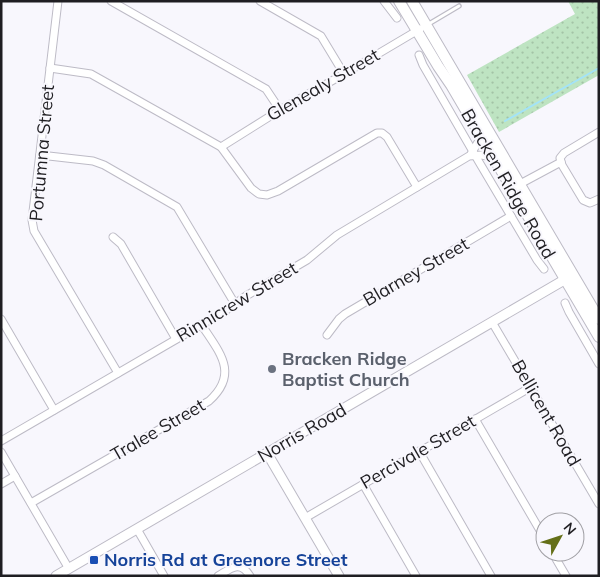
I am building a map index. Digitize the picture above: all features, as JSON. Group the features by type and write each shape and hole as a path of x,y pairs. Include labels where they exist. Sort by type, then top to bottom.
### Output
{"main road":[{"name":"Bracken Ridge Road","path":"399,1 494,158 569,277 599,319"},
{"name":"Bracken Ridge Road","path":"412,1 520,184 599,337"},
{"name":"Norris Road","path":"56,576 569,277"},
{"path":"267,453 339,576"}],"street":[{"name":"Portumna Street","path":"58,1 32,220 34,231 118,373"},
{"path":"111,1 266,89 280,110"},
{"path":"260,1 321,36 344,74"},
{"path":"384,1 397,18"},
{"name":"Glenealy Street","path":"221,147 280,110 426,25"},
{"name":"Bracken Ridge Road","path":"419,55 472,154 537,260 544,268"},
{"path":"50,68 91,74 221,147 252,188 259,194 267,195 278,191 377,133 382,133 387,137 417,187"},
{"path":"599,132 561,155 561,162 583,200 590,203 599,199"},
{"name":"Rinnicrew Street","path":"1,441 307,260 337,235 472,154 481,137"},
{"path":"472,154 486,155 494,158"},
{"path":"40,155 93,161 104,165 176,207 235,304"},
{"path":"520,184 561,162"},
{"name":"Blarney Street","path":"327,335 344,314 511,216"},
{"path":"113,238 121,244 176,339"},
{"path":"565,303 568,312 599,364"},
{"path":"1,319 54,410"},
{"name":"Bellicent Road","path":"492,322 599,504"},
{"name":"Tralee Street","path":"31,503 209,401 217,394 224,382 226,370 222,358 201,324"},
{"name":"Percivale Street","path":"305,518 531,386"},
{"path":"475,419 535,522"},
{"path":"419,451 491,576"},
{"path":"1,452 69,568"},
{"path":"1,484 15,476"},
{"path":"363,484 416,576"},
{"path":"137,529 164,576"},
{"path":"558,562 566,576"},
{"path":"218,576 232,567 241,564 250,576"}],"lane":[{"path":"426,25 459,6"}],"green space":[{"path":"568,1 599,1 599,75 499,132 467,75 575,14"}],"waterway":[{"path":"505,121 599,68"}],"place":[{"name":"Bracken Ridge Baptist Church","path":"272,369"},
{"name":"Norris Rd at Greenore Street","path":"94,560"}]}
